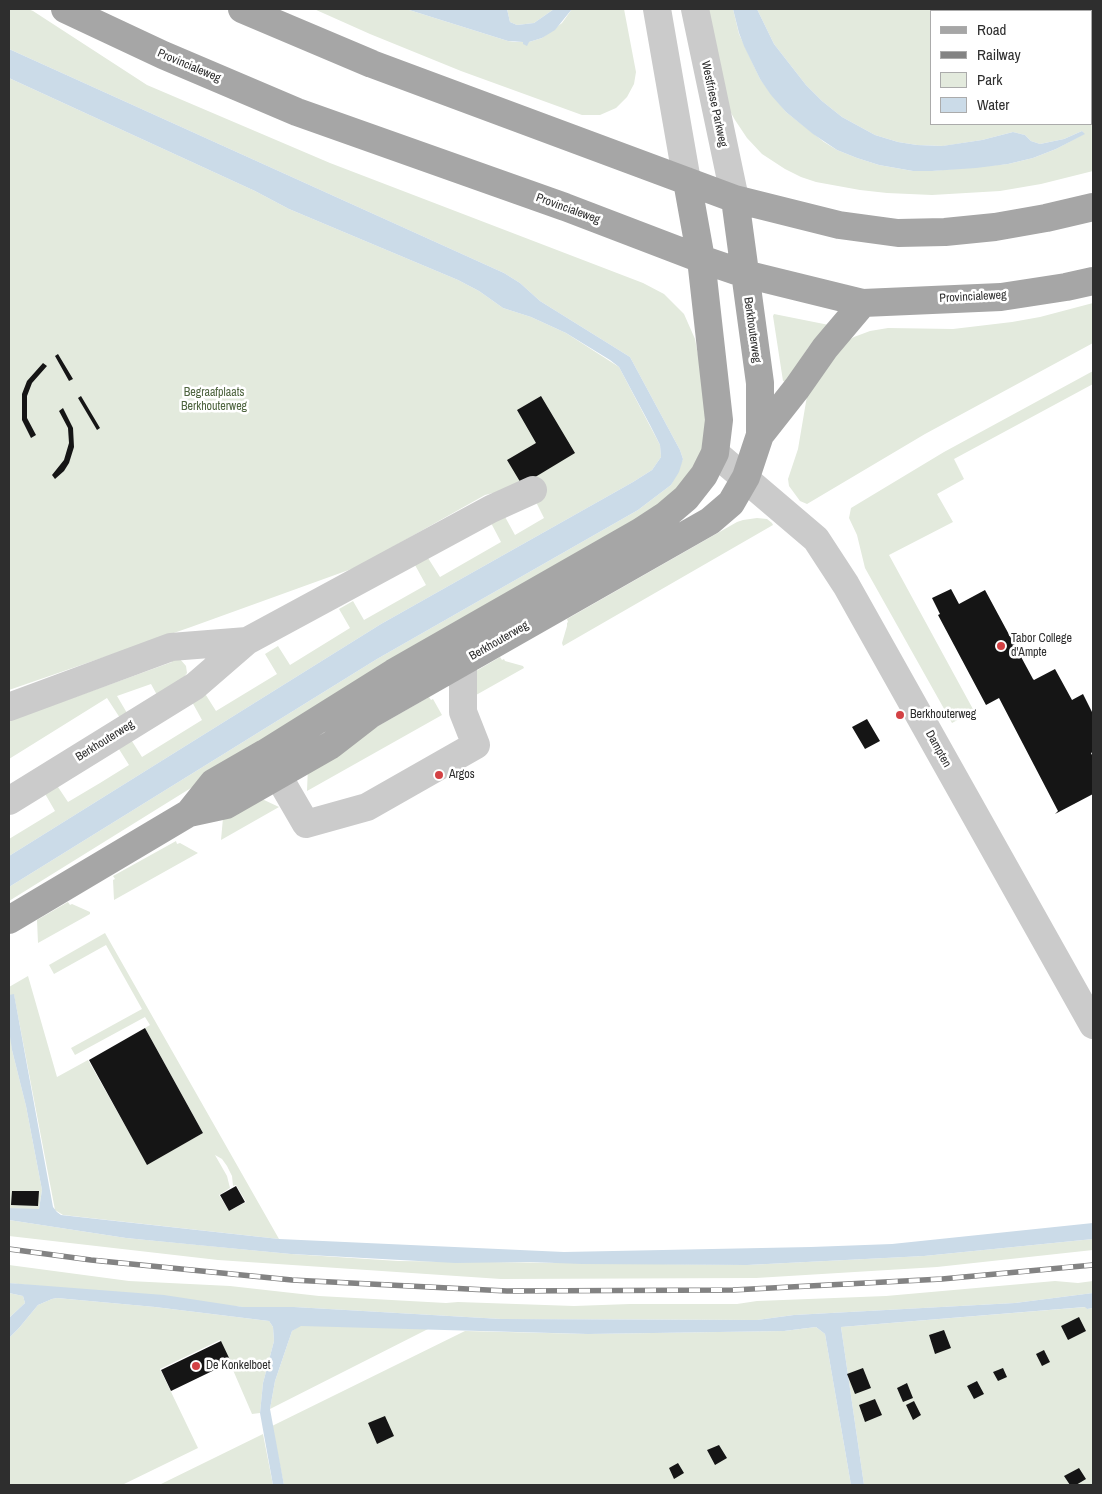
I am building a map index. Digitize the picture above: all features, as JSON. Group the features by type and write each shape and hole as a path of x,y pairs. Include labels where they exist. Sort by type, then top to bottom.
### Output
{"main road":[{"name":"Provincialeweg","path":"64,9 163,55 297,112 565,207 701,260 745,274 863,303 1002,297 1093,281"},
{"path":"242,9 372,64 735,199 839,225 898,233 995,227 1093,207"},
{"name":"Berkhouterweg","path":"9,920 189,812 226,805 272,764 393,673 640,532 666,515 686,498 704,475 715,453 719,420 701,260 687,181"},
{"name":"Berkhouterweg","path":"272,764 331,745 371,714 710,521 731,503 746,477 760,435 760,383 735,199"},
{"path":"760,435 798,388 825,348 863,303"}],"street":[{"path":"657,9 687,181"},
{"name":"Westfriese Parkweg","path":"695,9 735,199"},
{"name":"Dampten","path":"715,453 746,477 816,539 846,586 1093,1025"},
{"name":"Berkhouterweg","path":"9,801 195,686 246,641 491,509 533,490"},
{"name":"Berkhouterweg","path":"9,707 171,647 246,641"},
{"path":"272,764 306,824 367,807 476,745 463,712 463,662"}],"green space":[{"path":"9,9 28,9 33,11 147,85 330,163 643,283 664,294 684,314 695,339 708,407 702,455 671,500 389,665 9,901 9,887 377,659 638,510 671,485 683,459 630,357 540,301 520,283 504,273 9,49"},
{"path":"314,9 406,9 508,41 529,42 542,38 562,23 572,9 624,9 636,72 634,84 627,97 616,108 600,115 582,115 461,71"},
{"path":"507,9 554,9 534,23 517,25 510,22"},
{"path":"704,9 733,9 739,34 760,79 786,112 837,150 879,165 913,171 1008,164 1033,158 1056,149 1084,134 1082,131 1064,139 1040,144 1031,141 1025,135 1013,132 982,140 943,146 898,142 875,135 842,117 806,85 774,44 757,9 972,9 930,10 930,125 1092,125 1092,10 1072,10 1093,9 1093,171 1041,184 1000,191 932,195 860,190 816,182 785,169 762,154 747,138 726,104"},
{"name":"Begraafplaats Berkhouterweg","path":"9,78 255,191 289,209 458,280 479,291 503,308 531,317 566,333 619,367 660,445 661,457 652,470 633,482 381,624 9,856 9,839 55,811 44,792 56,784 68,802 100,783 129,765 117,746 130,738 142,757 202,720 191,700 204,692 216,711 277,674 265,654 278,646 290,665 350,628 339,609 353,601 364,620 426,585 415,565 428,558 440,577 501,542 491,523 504,515 515,535 544,518 534,498 493,493 485,495 357,567 9,690"},
{"path":"1093,303 1093,343 925,434 807,504 800,501 789,486 788,479 798,449 807,396 841,345 854,337 870,331 888,328 953,329 1012,322 1040,317"},
{"path":"774,314 829,325 808,348 786,382 783,381"},
{"path":"1093,371 1093,384 954,459 964,479 937,494 953,522 889,555 974,711 952,723 865,568 857,535 849,518 851,508 944,452"},
{"path":"757,518 767,519 773,525 563,646 567,619 737,522"},
{"path":"500,657 502,660 504,659 524,668 469,699 471,674"},
{"path":"172,659 180,659 186,666 187,673 184,677 157,695 151,684 117,696 127,713 120,718 107,698 9,759 9,721 172,662"},
{"path":"429,697 431,700 433,699 442,715 307,791 308,766"},
{"path":"262,799 279,807 221,840 223,818"},
{"path":"176,841 177,844 180,843 198,853 114,900 113,880 115,879 113,876"},
{"path":"68,902 70,905 72,904 90,912 90,914 38,943 37,920"},
{"path":"105,933 279,1239 63,1215 55,1210 14,995 9,995 9,987 28,976 57,1077 88,1060 147,1164 203,1133 145,1028 150,1025 145,1017 75,1055 71,1048 142,1009 106,945 54,974 49,965","holes":["215,1155 222,1159 232,1176 233,1186 236,1185 246,1202 229,1211 219,1195 230,1188 227,1176"]},
{"path":"9,1013 12,1050 26,1106 42,1190 39,1209 37,1210 9,1208"},
{"path":"9,1220 126,1238 291,1254 398,1261 747,1265 924,1256 1093,1239 1093,1250 937,1267 756,1278 501,1279 218,1260 9,1236"},
{"path":"9,1265 129,1281 230,1286 319,1296 446,1303 574,1306 737,1304 757,1301 886,1296 1055,1281 1078,1283 1093,1281 1093,1293 1015,1303 794,1315 757,1320 501,1319 294,1307 243,1307 9,1283"},
{"path":"9,1293 23,1296 25,1303 9,1318"},
{"path":"57,1298 155,1307 269,1321 273,1327 274,1341 263,1383 260,1413 252,1414 220,1340 160,1369 198,1448 122,1485 9,1485 9,1338 38,1305"},
{"path":"1086,1307 1087,1309 1093,1308 1093,1485 864,1485 841,1327"},
{"path":"301,1325 428,1329 270,1409 275,1381 292,1331"},
{"path":"816,1327 825,1334 851,1485 284,1485 272,1426 465,1331 588,1334 784,1331"},
{"path":"263,1434 273,1485 159,1485"}],"water":[{"path":"406,9 507,9 510,22 517,25 534,23 554,9 572,9 555,30 542,38 529,42 527,46 523,42 508,41"},
{"path":"733,9 757,9 774,44 806,85 842,117 875,135 898,142 942,146 982,140 1013,132 1025,135 1031,141 1040,144 1064,139 1082,131 1085,134 1033,158 1008,164 976,168 913,171 879,165 857,158 837,150 813,134 786,112 771,95 760,79 744,46"},
{"path":"972,9 1073,9 1072,10"},
{"path":"9,49 504,273 520,283 540,301 630,357 683,459 679,472 671,485 638,510 377,659 9,887 9,856 381,624 633,482 652,470 661,457 660,445 650,425 619,367 610,360 566,333 531,317 503,308 479,291 458,280 289,209 255,191 9,78"},
{"path":"14,994 53,1207 61,1215 279,1239 564,1252 892,1244 1093,1223 1093,1239 924,1256 747,1265 530,1262 455,1263 291,1254 197,1245 126,1238 9,1220 9,1208 39,1209 42,1190 9,1030 9,995"},
{"path":"9,1283 164,1295 243,1307 294,1307 501,1319 757,1320 794,1315 1015,1303 1093,1293 1093,1308 1087,1309 1085,1307 841,1327 864,1485 851,1485 825,1334 816,1327 784,1331 588,1334 301,1326 292,1331 275,1381 270,1409 284,1485 273,1485 260,1413 263,1383 274,1341 273,1327 269,1321 155,1307 57,1298 38,1305 9,1338 9,1318 25,1303 23,1296 9,1293"}],"building":[{"path":"58,354 73,379 69,381 55,356"},
{"path":"43,363 47,366 32,383 27,396 27,418 36,435 31,438 22,420 22,394 27,381"},
{"path":"81,396 100,428 97,430 78,398"},
{"path":"541,396 575,453 522,485 507,460 536,443 517,410"},
{"path":"63,408 73,428 74,447 69,463 64,471 55,479 52,475 64,460 69,443 68,428 59,411"},
{"path":"951,589 959,604 985,590 1033,679 1055,669 1072,700 1083,694 1093,714 1093,752 1091,753 1093,757 1093,794 1055,814 1058,811 999,698 986,705 938,615 940,614 932,598"},
{"path":"867,719 880,741 865,749 852,727"},
{"path":"145,1028 203,1133 147,1165 89,1060"},
{"path":"236,1186 245,1202 229,1211 220,1195"},
{"path":"12,1191 39,1191 38,1206 11,1205"},
{"path":"1079,1317 1086,1331 1068,1340 1061,1326"},
{"path":"944,1330 951,1348 935,1354 929,1335"},
{"name":"De Konkelboet","path":"221,1341 231,1362 171,1391 161,1370"},
{"path":"1044,1350 1050,1362 1042,1366 1036,1354"},
{"path":"863,1368 871,1388 855,1394 847,1374"},
{"path":"1003,1368 1007,1377 998,1381 993,1372"},
{"path":"977,1381 984,1394 974,1399 967,1386"},
{"path":"907,1383 913,1398 903,1402 897,1388"},
{"path":"875,1399 882,1415 865,1422 859,1405"},
{"path":"914,1401 921,1415 913,1420 906,1405"},
{"path":"385,1416 394,1436 377,1444 368,1423"},
{"path":"719,1445 727,1458 715,1465 707,1450"},
{"path":"678,1463 684,1473 674,1479 669,1468"},
{"path":"1079,1468 1086,1479 1076,1485 1070,1485 1064,1476"}],"railway":[{"path":"9,1249 91,1260 292,1280 507,1291 733,1290 942,1279 1093,1265"}],"place":[{"name":"Tabor College d'Ampte","path":"1001,646"},
{"name":"Berkhouterweg","path":"900,715"},
{"name":"Argos","path":"439,775"},
{"name":"De Konkelboet","path":"196,1366"}]}
